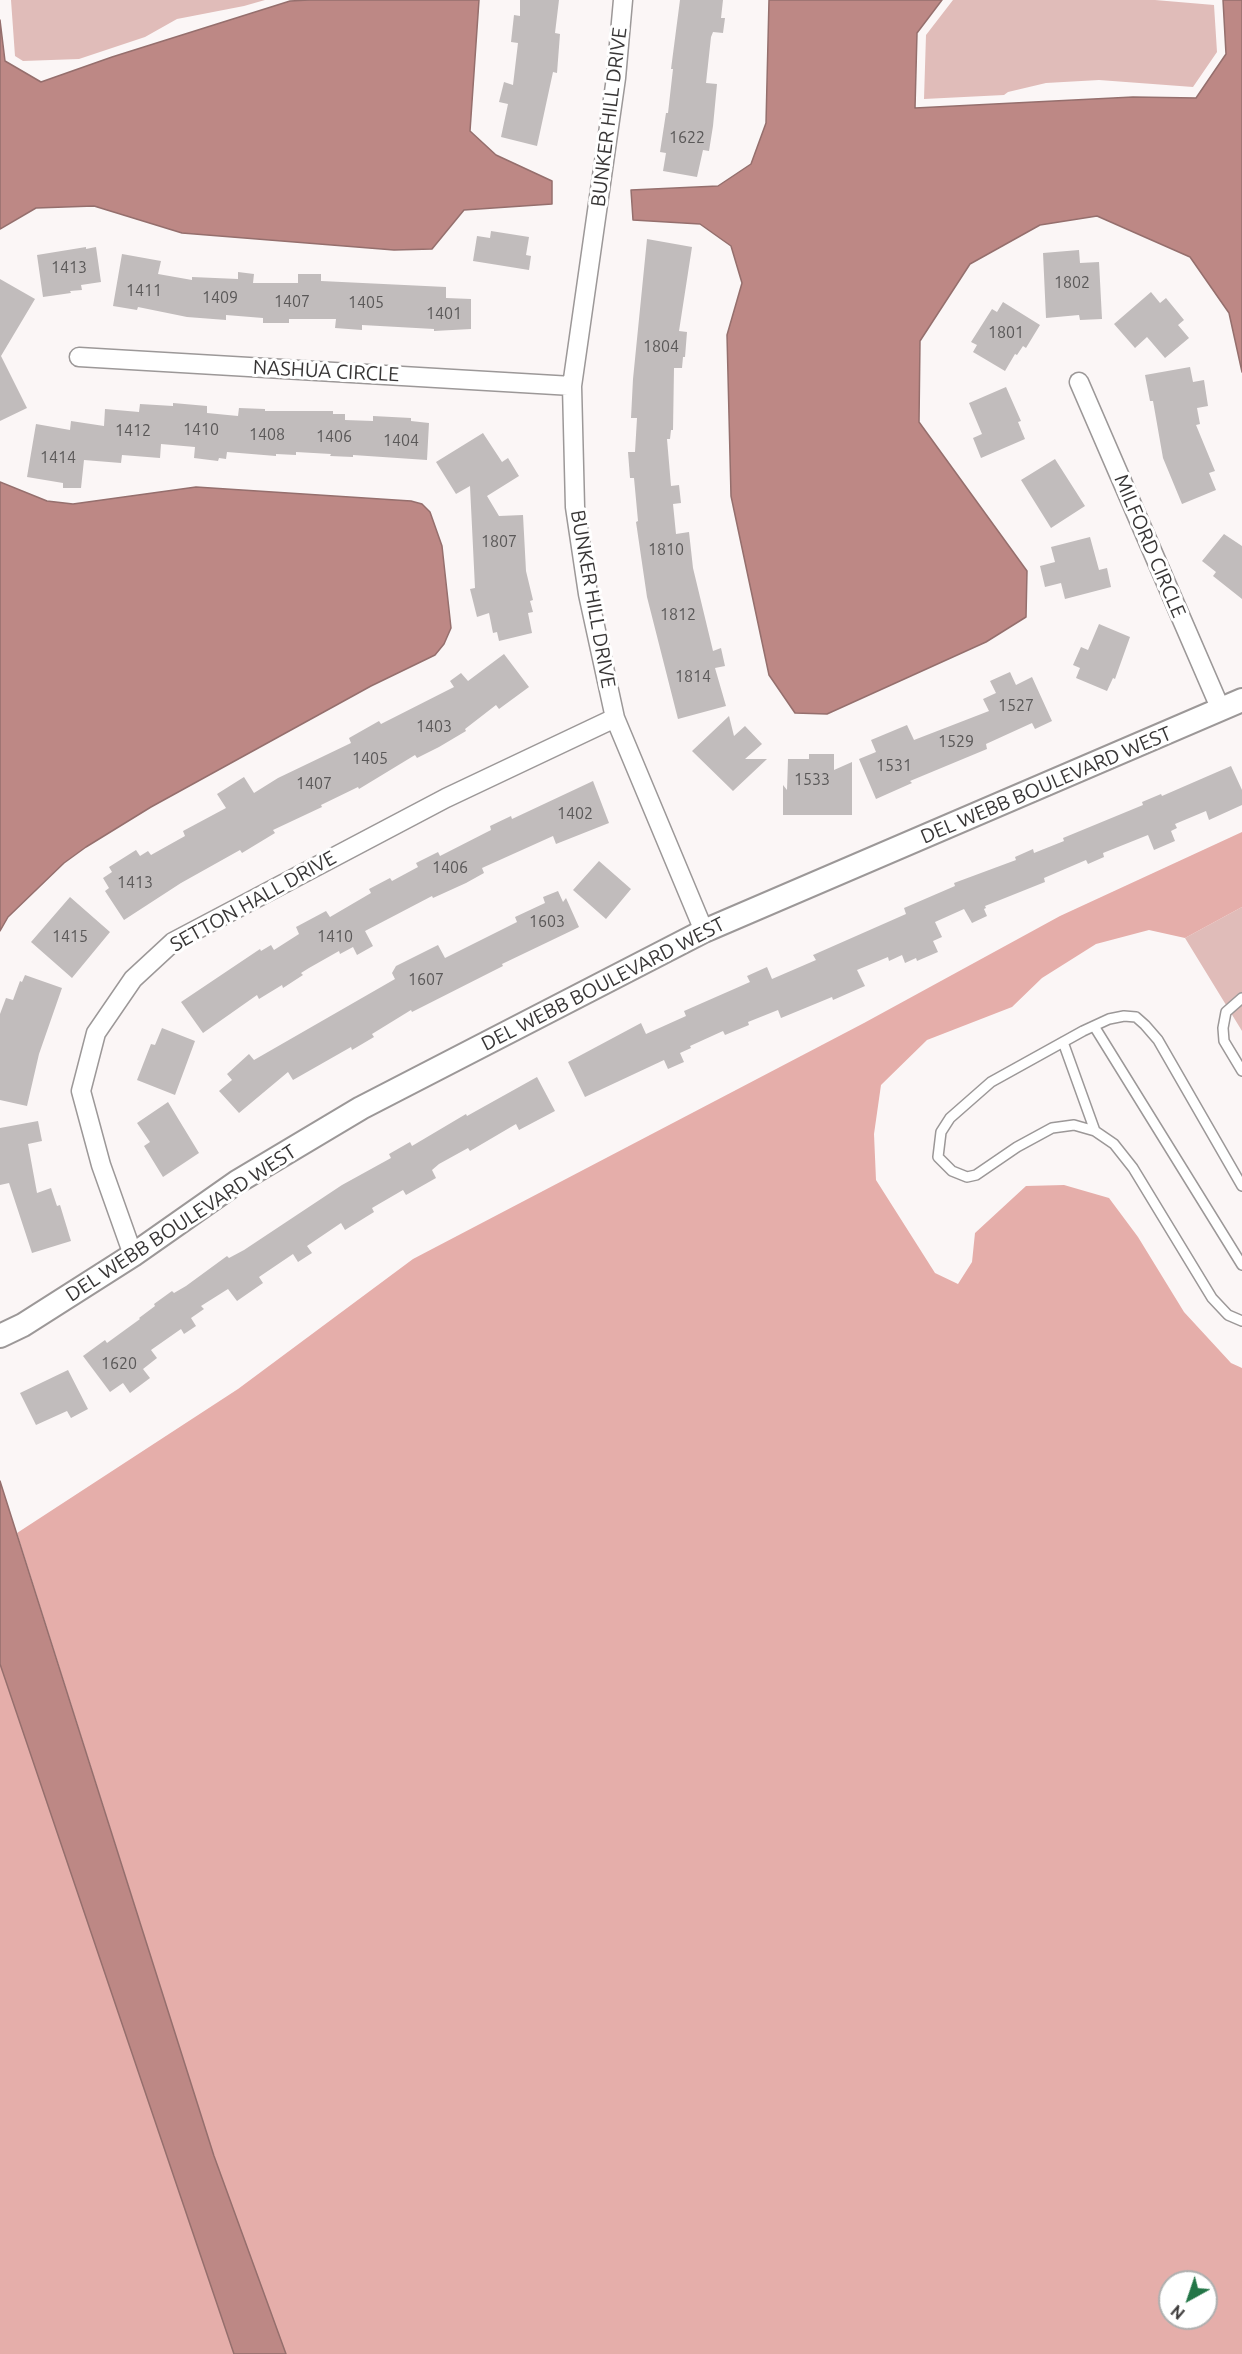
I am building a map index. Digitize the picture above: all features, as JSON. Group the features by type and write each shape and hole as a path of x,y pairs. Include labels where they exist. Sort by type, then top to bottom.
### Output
{"street":[{"name":"BUNKER HILL DRIVE","path":"623,0 616,78 572,386 575,507 588,594 615,718 704,931"},
{"name":"NASHUA CIRCLE","path":"79,357 572,386"},
{"name":"MILFORD CIRCLE","path":"1079,382 1221,710"},
{"name":"DEL WEBB BOULEVARD WEST","path":"0,1336 23,1325 133,1256 237,1182 361,1108 704,931 1242,700"},
{"name":"SETTON HALL DRIVE","path":"133,1256 101,1165 81,1091 96,1033 133,979 173,942 446,798 615,718"}],"lane":[{"path":"1242,998 1227,1012 1222,1028 1224,1041 1242,1071"},
{"path":"1242,1186 1158,1040 1136,1017 1124,1016 1094,1026 991,1082 950,1118 940,1132 938,1157 952,1171 968,1177 976,1175 1017,1147 1052,1128 1074,1125 1095,1131 1114,1144 1133,1168 1212,1298 1228,1315 1242,1321"},
{"path":"1094,1026 1242,1264"},
{"path":"1063,1042 1095,1131"}],"shaded area":[{"path":"11,0 265,0 177,19 145,37 79,59 23,61 15,56"},
{"path":"479,0 470,131 496,155 552,181 552,204 464,210 432,249 394,250 182,233 94,206 36,208 0,229 0,20 5,61 41,82 112,57 290,1"},
{"path":"769,0 942,0 917,33 915,108 1133,97 1196,98 1226,54 1223,0 1242,0 1242,372 1229,313 1190,257 1097,216 1040,225 970,264 920,341 919,422 1027,571 1026,617 986,642 827,714 795,713 769,675 731,496 727,335 742,283 731,246 700,224 633,220 631,190 718,186 751,164 766,123"},
{"path":"953,0 1155,0 1214,5 1217,52 1193,87 1099,80 1046,83 1004,95 924,99 926,35"},
{"path":"0,482 47,501 73,504 196,487 411,501 422,504 430,512 442,546 451,628 444,644 435,655 371,686 151,807 86,847 64,863 8,917 0,931"},
{"path":"1242,832 1242,907 1185,938 1149,930 1096,944 1042,978 1012,1007 927,1040 881,1085 874,1134 876,1180 935,1273 958,1284 972,1262 975,1233 1026,1186 1064,1185 1109,1198 1138,1237 1184,1312 1231,1363 1242,1368 1242,2354 286,2354 214,2156 17,1533 238,1389 413,1259 864,1023 1060,916"},
{"path":"1242,907 1242,1031 1185,938"},
{"path":"0,1481 214,2156 286,2354 234,2354 0,1664"},
{"path":"0,1664 198,2244 234,2354 0,2354"}],"building":[{"path":"520,0 559,0 555,33 560,34 557,73 553,72 537,146 501,137 508,104 499,102 504,82 513,85 518,43 511,42 514,15 520,16"},
{"path":"680,0 723,0 721,18 725,18 723,33 713,32 711,37 706,83 717,84 713,126 709,151 703,150 697,177 663,171 666,153 660,152 666,113 668,113"},
{"path":"491,231 529,237 526,255 531,256 529,270 473,261 477,236 490,238"},
{"path":"647,239 692,247 679,331 687,332 685,357 683,357 682,368 674,368 673,430 671,430 670,439 667,439 671,486 679,485 681,503 673,504 676,534 689,532 693,568 713,651 721,648 725,666 715,668 726,706 678,719 647,597 636,522 638,521 634,478 630,478 628,452 635,452 637,418 631,418 633,379"},
{"path":"86,247 86,249 96,247 101,282 81,285 82,290 70,291 71,293 43,297 37,255"},
{"path":"1079,250 1080,263 1099,262 1102,319 1080,320 1079,315 1046,318 1043,253"},
{"path":"122,254 161,261 158,274 192,280 192,277 238,279 238,272 254,274 253,283 298,283 298,274 321,274 321,281 446,287 446,298 471,299 471,329 434,331 434,329 362,325 362,330 335,328 336,319 289,319 289,323 263,323 263,318 226,315 226,320 187,317 138,307 137,310 113,306"},
{"path":"0,279 35,299 1,356 27,408 0,421"},
{"path":"1151,292 1160,303 1166,298 1184,320 1178,325 1189,338 1165,358 1147,337 1135,348 1114,324"},
{"path":"1003,302 1040,325 1026,348 1023,346 1017,355 1015,354 1005,371 973,352 977,345 971,342 992,309 997,312"},
{"path":"1190,367 1193,382 1204,380 1208,406 1197,408 1200,424 1196,425 1215,471 1209,473 1216,490 1182,504 1163,458 1153,401 1150,401 1145,375"},
{"path":"1006,387 1021,421 1018,422 1025,439 981,458 973,438 982,434 969,403"},
{"path":"173,403 207,406 207,413 238,416 239,408 265,409 265,411 333,411 333,414 345,414 345,420 373,421 373,416 411,418 411,421 429,423 427,460 353,455 353,457 330,456 331,454 296,452 296,455 276,454 276,456 227,452 226,459 219,458 218,461 194,458 195,447 161,444 160,458 122,455 121,463 84,460 81,488 63,488 63,483 27,477 36,424 70,430 71,421 104,426 105,409 139,412 140,404 173,406"},
{"path":"483,433 502,462 508,458 519,476 487,496 499,516 523,515 526,571 533,600 530,601 533,612 528,613 532,633 499,641 497,632 493,633 489,613 477,617 470,589 475,588 470,486 456,494 436,462"},
{"path":"1055,459 1085,506 1051,528 1021,480"},
{"path":"1224,534 1242,546 1242,599 1213,576 1216,572 1202,561"},
{"path":"1090,537 1099,570 1107,568 1111,587 1065,599 1061,583 1045,587 1040,566 1055,562 1051,547"},
{"path":"1099,624 1130,637 1115,679 1113,678 1107,691 1076,678 1080,668 1073,665 1081,647 1088,650"},
{"path":"504,654 529,687 499,709 496,705 465,729 466,731 417,758 415,755 359,789 358,787 273,830 275,833 242,853 240,850 181,883 124,920 105,891 109,888 103,878 112,872 109,867 136,850 140,856 148,851 151,855 185,836 183,831 226,808 217,794 244,777 254,793 278,778 351,743 349,738 379,721 381,724 454,687 450,681 461,673 468,681"},
{"path":"1010,672 1016,685 1032,677 1052,721 1035,729 1032,723 986,744 987,749 910,781 912,783 876,799 859,759 876,752 871,740 907,725 914,740 989,711 983,699 996,693 990,681"},
{"path":"729,716 734,736 745,726 762,744 745,759 767,759 733,791 692,751"},
{"path":"809,754 834,754 834,770 852,762 852,815 783,815 783,785 787,790 788,759 809,759"},
{"path":"1231,766 1242,790 1242,805 1209,820 1206,811 1175,824 1177,828 1171,831 1175,841 1154,850 1148,835 1103,853 1104,857 1088,864 1086,860 1044,878 1045,882 985,906 987,916 972,923 964,909 935,922 942,937 933,941 938,952 917,961 916,958 905,963 902,955 889,961 888,957 857,970 865,986 781,1018 778,1010 748,1022 749,1025 725,1035 723,1031 680,1053 684,1062 668,1069 664,1060 585,1097 568,1062 641,1023 646,1034 686,1016 684,1011 750,982 747,976 767,967 772,979 816,960 813,955 906,914 904,908 955,886 954,883 1016,860 1015,857 1033,849 1034,853 1064,841 1063,838 1143,805 1142,802 1161,794 1162,796"},
{"path":"593,781 609,823 556,844 553,836 482,868 484,873 466,883 433,898 432,896 365,931 373,946 357,955 353,947 340,954 339,951 301,973 303,975 283,988 282,985 259,999 257,995 203,1033 181,1002 260,949 261,951 271,945 274,950 299,934 296,927 326,911 330,917 371,893 369,889 390,878 392,881 418,867 416,863 438,852 440,856 491,830 490,826 511,816 512,819"},
{"path":"599,861 631,889 606,919 573,890"},
{"path":"558,891 563,902 566,898 579,927 502,964 503,966 412,1012 411,1010 372,1034 374,1037 352,1050 351,1047 293,1080 288,1072 239,1113 219,1091 232,1080 227,1074 249,1054 254,1060 395,979 392,973 396,966 438,945 445,958 517,922 515,917 545,903 543,897"},
{"path":"70,897 110,932 72,978 31,942"},
{"path":"25,975 62,988 39,1054 27,1106 0,1100 0,1014 6,998 13,1000 20,981 22,982"},
{"path":"162,1028 195,1041 175,1095 137,1080 151,1044 155,1045"},
{"path":"537,1077 555,1111 519,1130 516,1124 470,1151 468,1148 439,1164 432,1170 436,1178 406,1195 403,1190 372,1208 374,1212 345,1230 341,1223 307,1246 312,1253 298,1262 293,1254 259,1277 263,1283 237,1301 228,1289 201,1306 204,1309 191,1318 196,1326 184,1334 181,1329 151,1350 157,1358 143,1369 150,1378 130,1393 123,1383 110,1392 83,1356 105,1340 107,1343 140,1319 155,1306 154,1304 172,1291 174,1293 186,1286 227,1256 229,1258 244,1250 342,1185 391,1158 389,1154 410,1142 412,1146 466,1114 467,1116"},
{"path":"168,1102 199,1153 163,1177 144,1146 150,1142 137,1123"},
{"path":"38,1121 42,1141 28,1144 37,1193 51,1188 57,1206 60,1205 71,1241 32,1253 9,1183 0,1185 0,1128"},
{"path":"68,1370 88,1409 71,1418 67,1411 36,1425 20,1393"}]}
